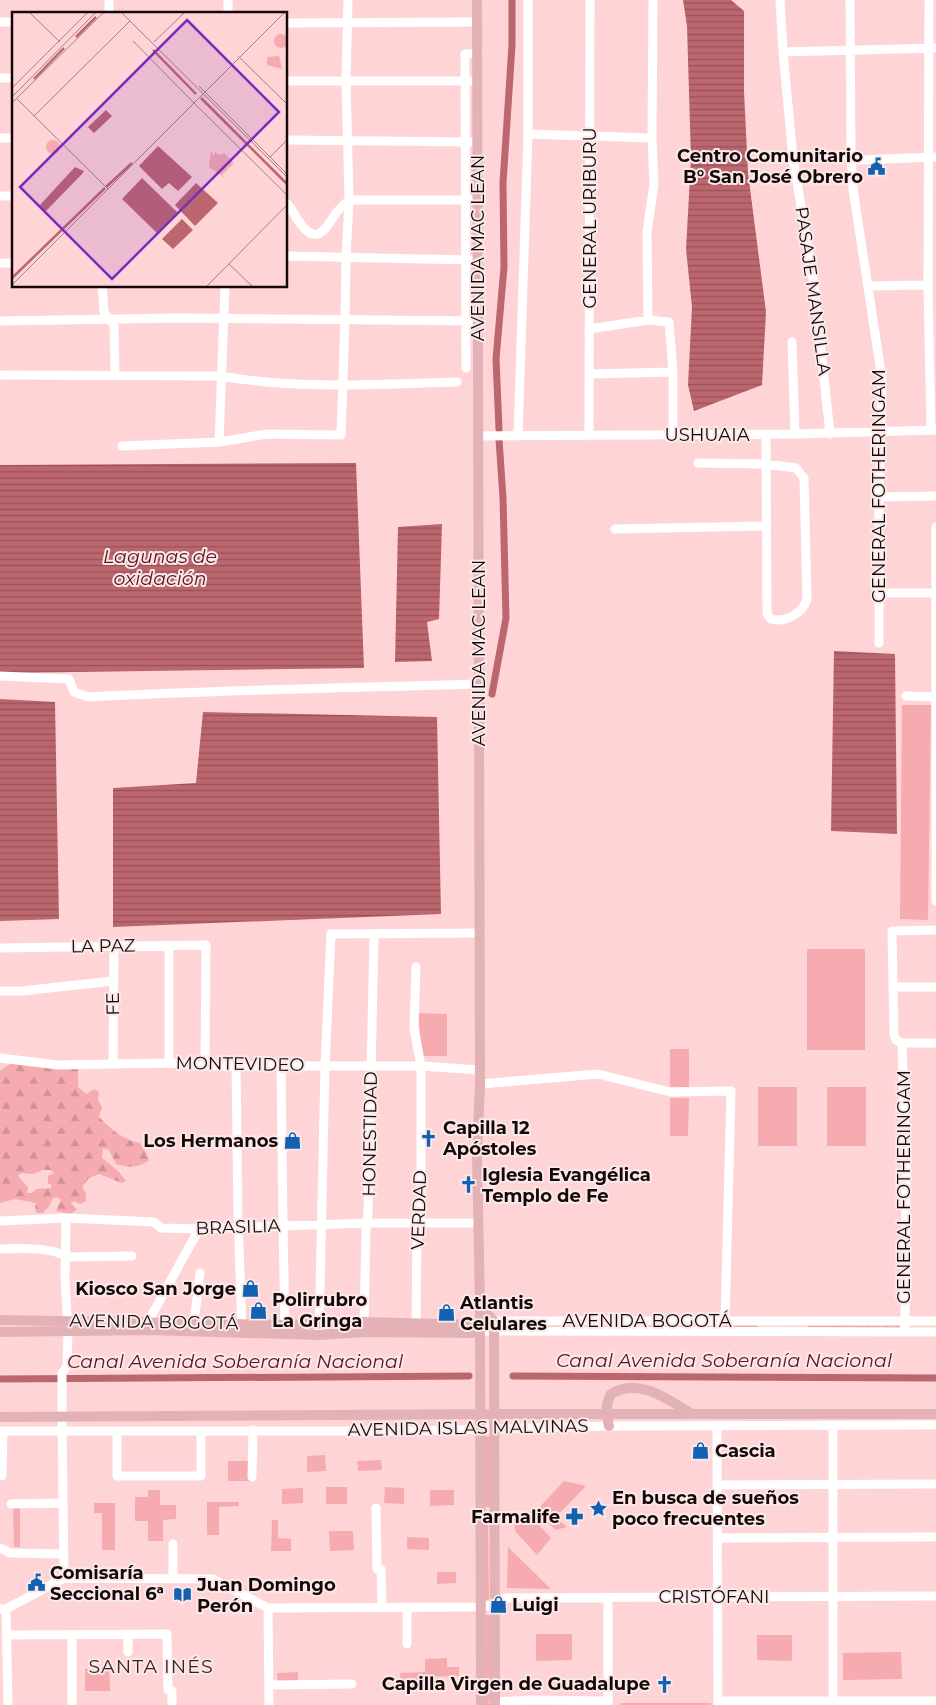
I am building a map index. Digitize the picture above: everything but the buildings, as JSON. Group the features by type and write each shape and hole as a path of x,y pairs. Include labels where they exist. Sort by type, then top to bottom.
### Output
{"main road":[{"name":"AVENIDA MAC LEAN","path":"478,0 480,1084 477,1156 480,1307 481,1705"},
{"path":"480,1307 494,1326 494,1704"},
{"name":"AVENIDA BOGOTÁ","path":"0,1320 68,1326 319,1330 364,1327 417,1328 477,1333 480,1326"},
{"name":"AVENIDA BOGOTÁ","path":"148,1326 194,1323 242,1328"},
{"name":"AVENIDA BOGOTÁ","path":"0,1332 68,1326"},
{"path":"608,1426 606,1414 607,1401 611,1394 627,1387 654,1392 693,1414"},
{"name":"AVENIDA ISLAS MALVINAS","path":"0,1417 936,1414"}],"street":[{"path":"122,446 219,442 266,434 341,435 349,200 346,81 348,0"},
{"path":"518,436 528,134 528,0"},
{"name":"GENERAL URIBURU","path":"589,436 590,0"},
{"path":"648,320 647,232 654,184 652,138 653,0"},
{"name":"PASAJE MANSILLA","path":"780,0 793,158 814,285 830,434"},
{"name":"GENERAL FOTHERINGAM","path":"850,0 853,190 882,379 879,498 879,643"},
{"path":"929,0 932,48 931,286 934,430"},
{"path":"288,23 477,22"},
{"path":"783,52 932,48"},
{"path":"466,368 465,54 478,54"},
{"path":"288,81 478,81"},
{"path":"528,134 652,138"},
{"path":"288,140 478,142"},
{"path":"793,158 845,155 858,160 932,157"},
{"path":"288,205 292,208 299,222 309,232 318,234 328,227 336,213 349,200 478,200"},
{"path":"288,256 478,260"},
{"path":"868,286 931,286"},
{"path":"102,288 104,312 114,326 115,375"},
{"path":"219,442 225,288"},
{"path":"0,321 225,318 478,321"},
{"path":"589,329 648,320 669,322 673,372 673,434"},
{"path":"792,342 795,434"},
{"path":"589,374 673,372"},
{"path":"0,375 221,376 250,381 343,385 457,382"},
{"name":"USHUAIA","path":"478,436 766,435 934,430"},
{"path":"698,464 766,464 796,468 804,478 806,599 802,610 796,614 776,621 770,620 767,614 767,526 766,464 766,435"},
{"path":"879,498 936,496"},
{"path":"615,529 767,526"},
{"path":"936,527 936,901"},
{"path":"879,593 936,593"},
{"path":"0,676 69,680 74,692 88,697 185,692 479,684"},
{"path":"906,696 936,697"},
{"name":"GENERAL FOTHERINGAM","path":"904,1331 906,1167 899,1042 894,1035 892,930 936,930"},
{"path":"319,1330 320,1230 322,1224 325,1066 331,934 480,933"},
{"name":"HONESTIDAD","path":"364,1327 374,935"},
{"name":"FE","path":"113,1063 114,945"},
{"path":"169,945 169,1063"},
{"name":"LA PAZ","path":"0,948 206,945 205,1066"},
{"name":"VERDAD","path":"416,967 414,1028 421,1066 420,1223 417,1226 417,1328"},
{"path":"0,991 22,991 113,982"},
{"path":"893,987 936,987"},
{"path":"899,1042 936,1044"},
{"name":"MONTEVIDEO","path":"0,1058 58,1064 169,1063 205,1066 421,1066 479,1070"},
{"path":"236,1065 242,1328"},
{"path":"281,1065 285,1329"},
{"path":"480,1084 598,1074 670,1092 731,1091 725,1321"},
{"path":"64,1578 62,1373 68,1366 65,1278 66,1218"},
{"name":"BRASILIA","path":"0,1221 66,1218 154,1222 161,1228 199,1229 368,1223 479,1223"},
{"path":"148,1326 199,1229"},
{"path":"0,1249 30,1248 61,1253 66,1257 132,1256"},
{"path":"194,1323 200,1273"},
{"path":"638,1320 639,1331"},
{"name":"AVENIDA BOGOTÁ","path":"494,1326 638,1320 936,1321"},
{"path":"805,1331 806,1320"},
{"path":"785,1321 786,1331"},
{"name":"AVENIDA BOGOTÁ","path":"480,1326 639,1331 936,1332"},
{"name":"AVENIDA ISLAS MALVINAS","path":"2,1431 117,1432 494,1429 608,1426 936,1425"},
{"path":"717,1426 718,1703 915,1703 936,1701"},
{"path":"833,1426 833,1703"},
{"path":"252,1477 253,1430"},
{"path":"2,1431 2,1476"},
{"path":"117,1432 117,1476 201,1476 201,1431"},
{"path":"717,1485 936,1484"},
{"path":"11,1504 63,1504"},
{"path":"376,1508 377,1569 381,1569 382,1607"},
{"path":"480,1517 494,1508"},
{"path":"717,1538 936,1537"},
{"path":"173,1544 173,1578"},
{"path":"0,1548 10,1554 63,1554"},
{"path":"8,1705 6,1635 3,1609 64,1578 173,1578 213,1579 268,1608 269,1705"},
{"name":"CRISTÓFANI","path":"268,1608 480,1607 495,1605 505,1598 936,1596"},
{"path":"494,1704 532,1700 608,1703 608,1598"},
{"path":"407,1607 407,1644"},
{"path":"128,1634 128,1652"},
{"path":"6,1635 167,1634 168,1690 172,1690 172,1705"},
{"path":"72,1635 72,1705"},
{"path":"270,1685 352,1684"}],"green space":[{"path":"902,705 931,705 928,920 900,919"},
{"path":"807,949 865,949 865,1050 807,1050"},
{"path":"418,1013 447,1014 447,1056 422,1056"},
{"path":"670,1049 689,1049 689,1087 670,1087"},
{"path":"11,1063 78,1068 78,1087 86,1094 94,1089 99,1092 98,1100 102,1107 99,1117 123,1137 140,1143 149,1160 138,1166 130,1167 116,1164 109,1150 103,1148 102,1158 119,1172 126,1181 122,1183 99,1174 89,1178 82,1187 86,1193 86,1201 80,1204 74,1201 71,1203 77,1210 70,1214 56,1211 61,1200 57,1197 52,1199 50,1205 43,1213 37,1213 36,1203 15,1199 0,1203 0,1071","holes":["43,1170 51,1170 54,1173 48,1176 48,1184 51,1184 51,1188 36,1189 32,1193 27,1193 28,1187 18,1176 21,1173 33,1174"]},
{"path":"758,1087 797,1087 797,1146 758,1146"},
{"path":"827,1087 866,1087 866,1146 827,1146"},
{"path":"670,1098 689,1098 688,1136 670,1136"},
{"path":"757,1323 757,1328 648,1329 648,1324"},
{"path":"506,1324 629,1325 628,1329 505,1328"},
{"path":"808,1324 900,1324 900,1329 808,1330"},
{"path":"485,1436 491,1437 491,1507 485,1507"},
{"path":"325,1455 326,1471 307,1472 307,1456"},
{"path":"381,1460 382,1470 358,1471 357,1461"},
{"path":"228,1461 249,1461 249,1481 228,1481"},
{"path":"564,1481 586,1486 556,1517 567,1527 556,1530 535,1512"},
{"path":"326,1487 347,1487 347,1504 326,1504"},
{"path":"385,1487 404,1488 404,1504 384,1503"},
{"path":"303,1488 303,1503 282,1504 282,1489"},
{"path":"148,1490 160,1490 160,1505 176,1505 176,1519 163,1520 163,1541 148,1541 148,1521 135,1521 135,1497 148,1497"},
{"path":"430,1490 454,1490 454,1505 430,1506"},
{"path":"207,1502 239,1502 239,1506 219,1507 219,1535 207,1535"},
{"path":"94,1503 115,1503 115,1550 102,1550 102,1513 94,1513"},
{"path":"13,1507 20,1507 20,1547 14,1547"},
{"path":"526,1511 551,1538 537,1555 515,1531 513,1517 522,1516"},
{"path":"272,1520 278,1520 278,1538 291,1539 291,1551 271,1551"},
{"path":"484,1521 488,1521 489,1600 484,1600"},
{"path":"329,1531 353,1531 354,1550 330,1551"},
{"path":"407,1537 429,1538 429,1550 407,1549"},
{"path":"508,1547 551,1589 507,1588"},
{"path":"437,1572 456,1572 456,1583 437,1584"},
{"path":"486,1615 490,1615 491,1705 486,1705"},
{"path":"536,1634 572,1634 572,1660 536,1661"},
{"path":"757,1635 792,1635 792,1661 757,1660"},
{"path":"901,1652 902,1679 843,1680 843,1653"},
{"path":"447,1658 447,1667 459,1667 459,1676 420,1677 420,1686 401,1687 400,1673 425,1672 425,1659"},
{"path":"109,1668 110,1691 85,1691 85,1669"},
{"path":"298,1672 298,1683 278,1684 277,1673"},
{"path":"621,1703 711,1703 711,1705 621,1705"}],"water":[{"path":"683,0 731,0 744,11 744,91 748,173 766,312 762,385 694,411 688,385 692,307 686,249 691,159 687,26"},
{"name":"Lagunas de oxidación","path":"356,463 364,668 0,673 0,465"},
{"path":"442,524 439,619 427,622 432,661 395,662 398,527"},
{"path":"834,651 895,654 897,834 831,831"},
{"path":"0,699 55,702 59,919 0,921"},
{"path":"203,712 437,717 441,914 113,927 113,788 196,783"}],"waterway":[{"path":"499,429 496,359 504,267 503,183 512,45 512,0"},
{"path":"492,694 506,618 503,498 499,439"},
{"name":"Canal Avenida Soberanía Nacional","path":"0,1379 469,1376"},
{"name":"Canal Avenida Soberanía Nacional","path":"513,1376 936,1378"}],"place":[{"name":"Centro Comunitario B° San José Obrero","path":"877,166"},
{"name":"Capilla 12 Apóstoles","path":"429,1138"},
{"name":"Los Hermanos","path":"292,1141"},
{"name":"Iglesia Evangélica Templo de Fe","path":"468,1185"},
{"name":"Kiosco San Jorge","path":"250,1289"},
{"name":"Polirrubro La Gringa","path":"258,1310"},
{"name":"Atlantis Celulares","path":"446,1313"},
{"name":"Cascia","path":"701,1451"},
{"name":"En busca de sueños poco frecuentes","path":"598,1508"},
{"name":"Farmalife","path":"574,1517"},
{"name":"Comisaría Seccional 6ª","path":"36,1583"},
{"name":"Juan Domingo Perón","path":"183,1595"},
{"name":"Luigi","path":"498,1605"},
{"name":"Capilla Virgen de Guadalupe","path":"664,1684"}],"district":[{"name":"SANTA INÉS","path":"151,1666"}]}
